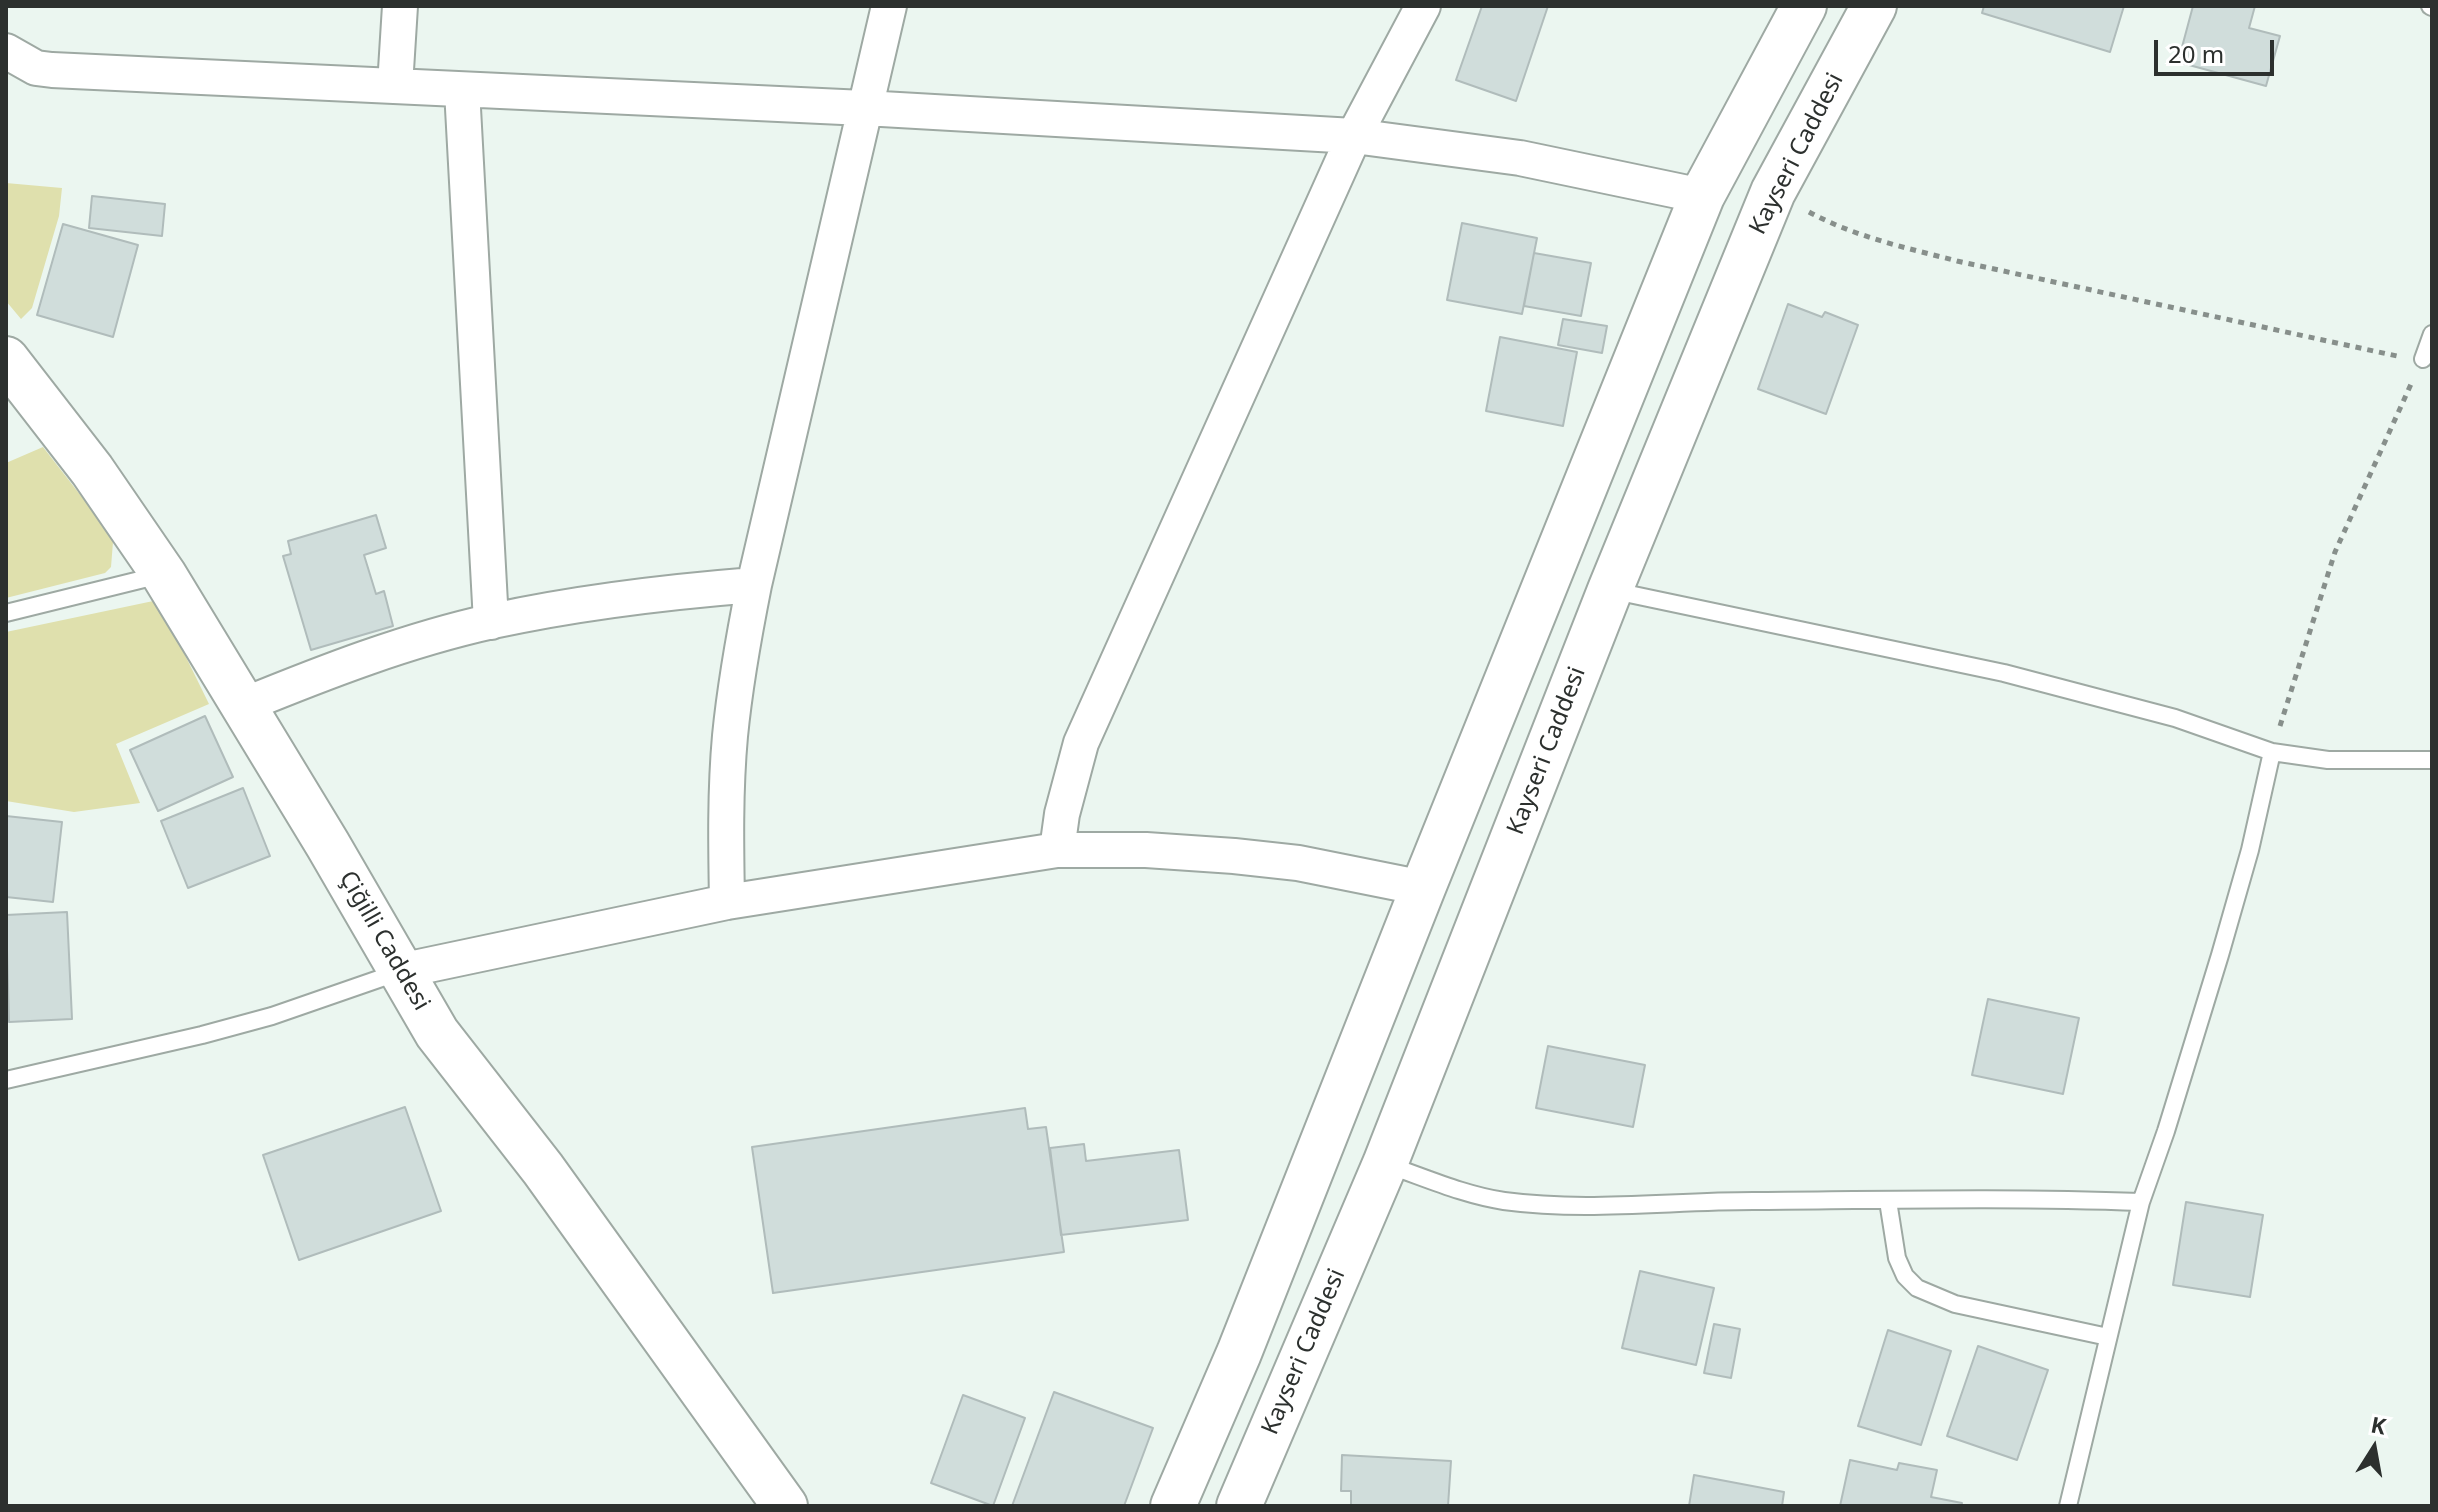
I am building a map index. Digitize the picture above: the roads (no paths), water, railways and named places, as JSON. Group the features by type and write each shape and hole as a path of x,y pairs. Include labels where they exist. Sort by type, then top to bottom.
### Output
{"main road":[{"path":"1173,1506 1239,1353 1702,196 1804,6"},
{"name":"Kayseri Caddesi","path":"1239,1506 1385,1164 1610,590 1773,192 1874,6"},
{"name":"Çiğilli Caddesi","path":"6,359 92,470 164,575 328,845 437,1033 543,1169 785,1506"}],"street":[{"path":"395,86 400,6"},
{"path":"727,902 726,819 730,737 739,661 889,6"},
{"path":"1057,850 1062,814 1081,743 1354,136 1423,6"},
{"path":"6,51 20,62 52,70 864,108 1354,136 1520,158 1702,196"},
{"path":"462,90 491,622"},
{"path":"244,705 379,654 491,622 578,604 665,592 754,585"},
{"path":"400,971 727,902 1057,850 1146,850 1234,856 1298,863 1423,888"}],"lane":[{"path":"2423,359 2432,334"},
{"path":"6,613 164,575"},
{"path":"1610,590 2004,673 2175,718 2272,752 2328,760 2432,760"},
{"path":"2068,1506 2141,1202 2220,955 2250,850 2272,752"},
{"path":"6,1080 272,1016 400,971"},
{"path":"1385,1164 1458,1190 1503,1201 1541,1203 1626,1205 2068,1199 2141,1202"},
{"path":"1888,1201 1897,1258 1905,1276 1917,1288 1955,1304 2108,1337"}]}
